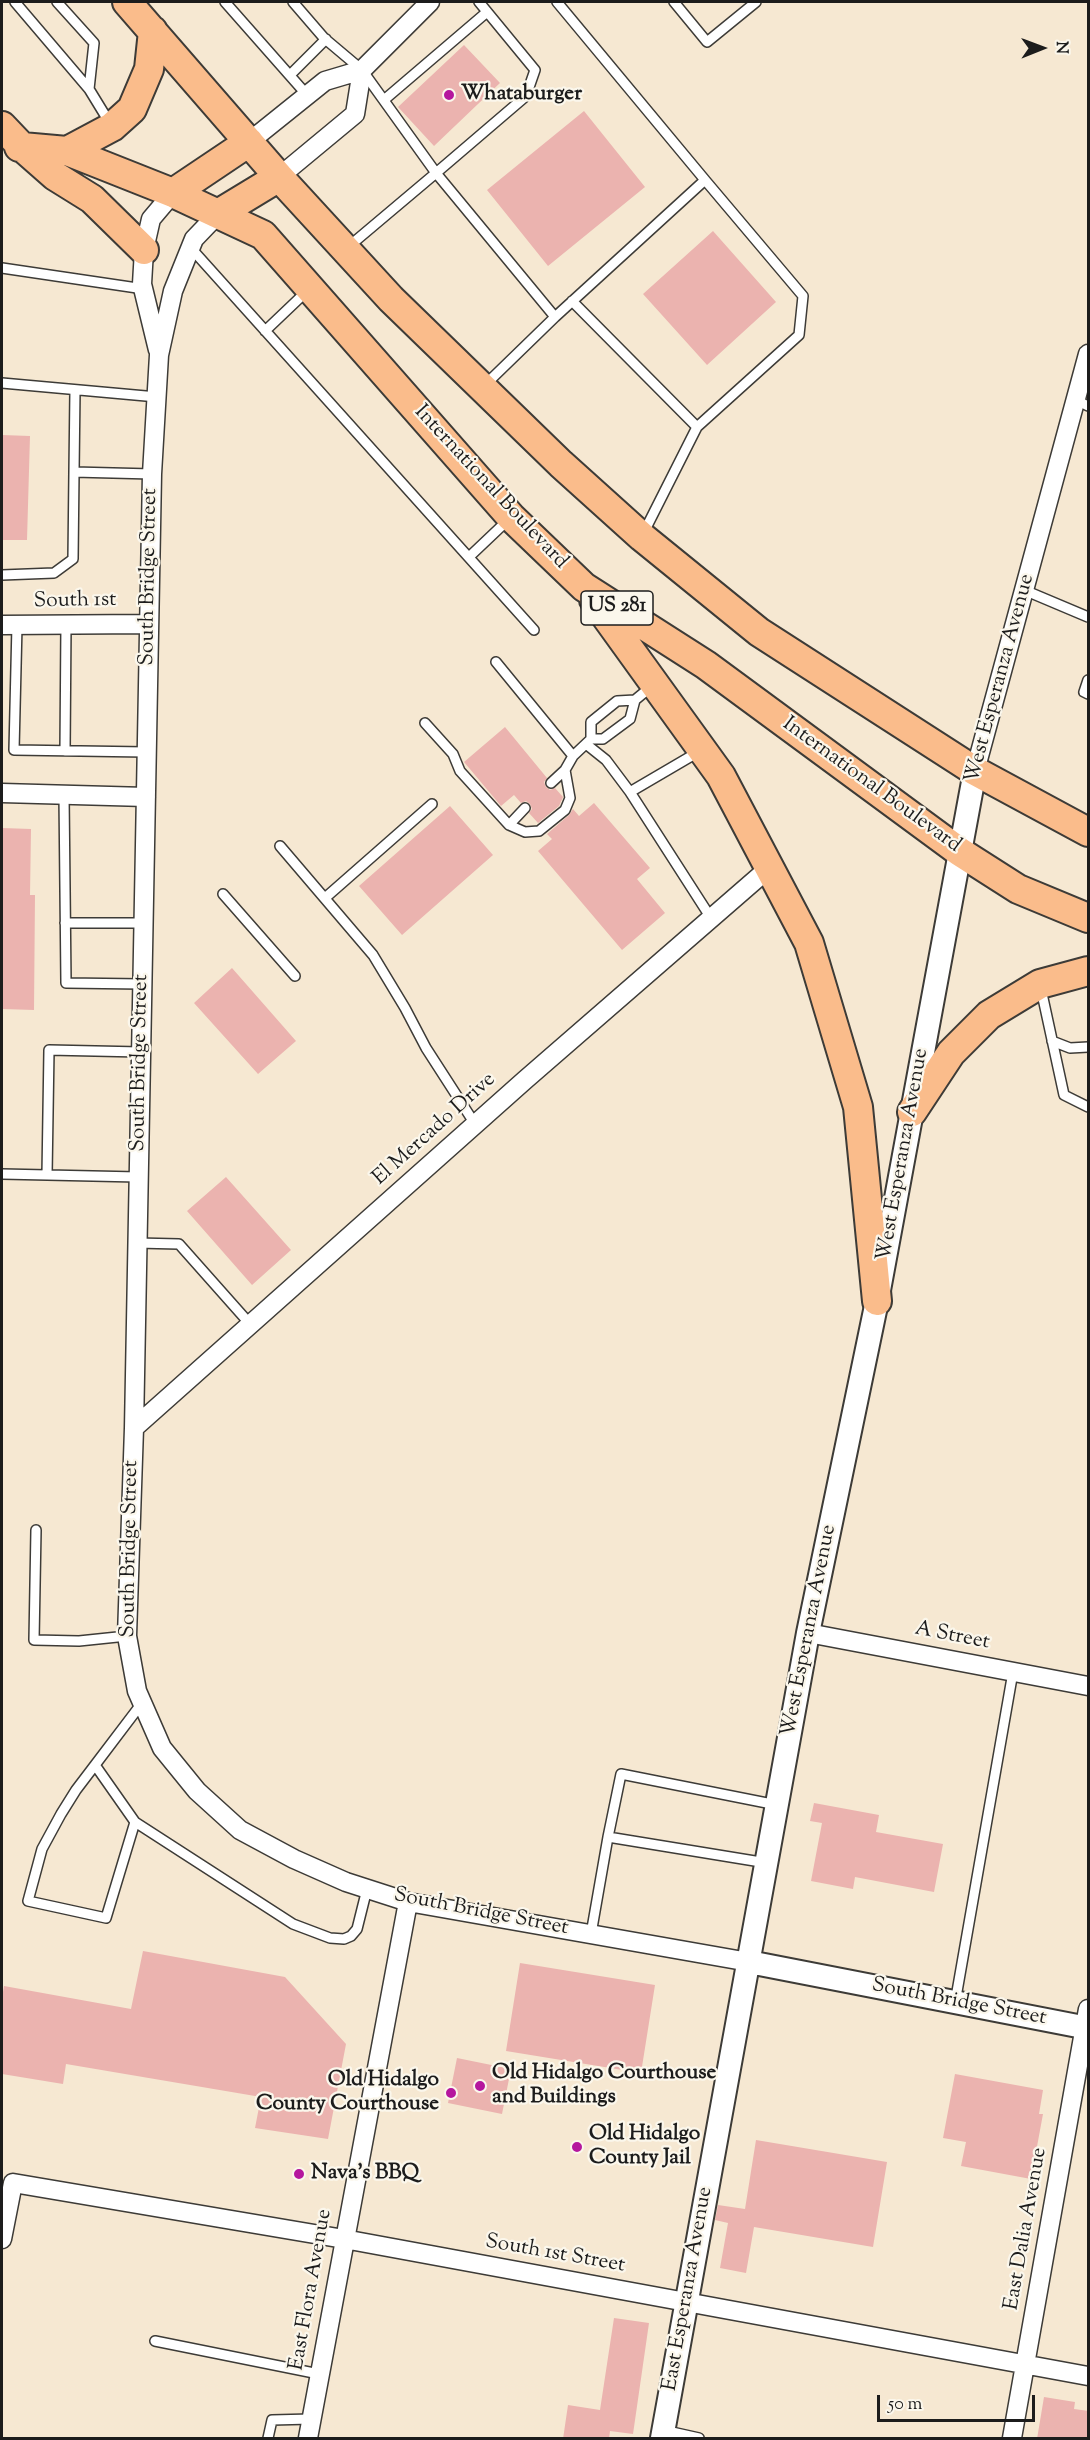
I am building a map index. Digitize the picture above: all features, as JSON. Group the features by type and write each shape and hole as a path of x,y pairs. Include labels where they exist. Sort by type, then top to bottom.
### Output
{"main road":[{"path":"127,2 279,177 391,299 481,388 642,537 759,632 975,771 1089,832"},
{"path":"67,151 112,127 132,109 149,69 153,31"},
{"path":"2,126 12,146 92,199 144,250"},
{"path":"173,193 249,142"},
{"name":"International Boulevard","path":"12,146 67,151 173,193 263,234 511,517 584,586 706,665 960,852 1018,889 1089,918"},
{"path":"218,214 279,177"},
{"path":"584,586 644,692 702,749 721,776 809,943 858,1107 878,1301"},
{"path":"912,1112 951,1053 989,1015 1040,984 1089,971"}],"street":[{"path":"249,142 325,81 362,70 430,2"},
{"path":"279,177 355,114 362,70"},
{"name":"South Bridge Street","path":"159,355 144,289 144,250 151,219 173,193"},
{"name":"South Bridge Street","path":"218,214 194,239 173,291 159,355 152,474 134,1428 127,1636 137,1691 162,1748 197,1791 240,1830 294,1859 408,1902 749,1962 955,2003 1088,2021"},
{"name":"West Esperanza Avenue","path":"749,1962 808,1634 878,1301 975,771 1024,590 1082,403 1089,354"},
{"name":"South 1st","path":"9,625 149,624"},
{"path":"2,793 146,797"},
{"name":"El Mercado Drive","path":"134,1428 475,1124 769,868"},
{"name":"A Street","path":"808,1634 1089,1686"},
{"name":"East Flora Avenue","path":"308,2439 408,1902"},
{"name":"East Esperanza Avenue","path":"662,2434 749,1962"},
{"name":"East Dalia Avenue","path":"1012,2439 1088,2021"},
{"name":"South 1st Street","path":"2,2239 13,2183 344,2239 1089,2376"}],"lane":[{"path":"15,2 89,89 112,127"},
{"path":"57,2 94,43 89,89"},
{"path":"225,2 307,95"},
{"path":"293,2 326,39 362,70 436,173 555,317"},
{"path":"345,249 526,96 535,70 479,2"},
{"path":"557,2 803,296 799,335 697,427 642,537"},
{"path":"674,2 707,42 756,2"},
{"path":"384,100 488,12"},
{"path":"290,75 326,39"},
{"path":"481,388 572,301 705,180"},
{"path":"190,247 534,630"},
{"path":"2,268 144,289"},
{"path":"265,331 310,288"},
{"path":"572,301 697,427"},
{"path":"2,382 156,398"},
{"path":"2,574 54,573 73,559 75,390"},
{"path":"74,472 152,474"},
{"path":"469,557 511,517"},
{"path":"1024,590 1086,616 1089,603"},
{"path":"65,751 66,624"},
{"path":"9,625 14,750 146,752"},
{"path":"496,662 573,756"},
{"path":"1089,680 1084,692 1089,694"},
{"path":"551,783 565,770 573,756 589,741 603,739 630,719 644,692"},
{"path":"644,692 617,701 591,722 589,741 630,792 711,918"},
{"path":"425,723 453,754 460,771 509,825 525,831 539,831 565,810 570,798 565,770"},
{"path":"630,792 702,749"},
{"path":"64,795 66,983 142,984"},
{"path":"324,898 432,804"},
{"path":"509,825 525,808"},
{"path":"280,846 373,955 426,1048 475,1124"},
{"path":"223,894 295,976"},
{"path":"65,923 143,923"},
{"path":"1040,984 1064,1095 1089,1107"},
{"path":"1052,1041 1070,1048 1089,1047"},
{"path":"47,1175 49,1050 141,1052"},
{"path":"2,1174 138,1177"},
{"path":"137,1243 179,1244 250,1324"},
{"path":"36,1530 34,1640 80,1641 127,1636"},
{"path":"955,2003 1013,1672"},
{"path":"135,1822 105,1918 28,1901 42,1849 61,1814 142,1703"},
{"path":"95,1765 135,1822 293,1924 330,1938 344,1939 351,1936 357,1929 367,1888"},
{"path":"591,1934 621,1774 777,1805"},
{"path":"608,1837 767,1863"},
{"path":"155,2341 319,2373"},
{"path":"268,2439 272,2420 311,2419"},
{"path":"662,2434 699,2439"}],"building":[{"name":"Whataburger","path":"464,45 500,83 434,146 398,107"},
{"path":"584,111 645,187 548,266 487,190"},
{"path":"713,231 776,302 707,365 643,294"},
{"path":"2,435 30,436 27,540 2,540"},
{"path":"505,727 547,778 544,782 546,787 550,790 555,788 563,797 559,806 538,823 529,813 532,809 530,804 526,801 521,803 514,795 501,806 464,762"},
{"path":"594,803 650,868 637,879 665,913 622,950 538,851 552,839 547,834 573,809 579,816"},
{"path":"450,806 493,855 402,935 359,886"},
{"path":"2,828 31,829 30,895 35,895 34,1010 2,1009"},
{"path":"232,968 296,1041 258,1074 194,1003"},
{"path":"226,1177 291,1250 252,1285 187,1211"},
{"path":"814,1803 879,1815 876,1832 943,1844 934,1892 855,1877 853,1889 811,1881 822,1823 810,1821"},
{"path":"143,1951 285,1977 346,2044 328,2139 255,2128 261,2097 66,2064 63,2084 2,2074 4,1986 131,2009"},
{"path":"520,1963 655,1985 641,2073 506,2051"},
{"name":"Old Hidalgo Courthouse and Buildings","path":"457,2058 511,2069 502,2114 448,2103"},
{"path":"955,2074 1043,2090 1039,2114 1043,2114 1031,2179 961,2166 966,2142 943,2138"},
{"path":"756,2140 887,2162 873,2247 754,2227 746,2273 720,2268 728,2223 715,2220 718,2205 745,2209"},
{"path":"614,2318 649,2323 633,2434 610,2431 609,2439 563,2439 568,2405 600,2410"},
{"path":"1044,2397 1075,2402 1074,2409 1089,2411 1089,2439 1037,2439"}],"place":[{"name":"Whataburger","path":"449,95"},
{"name":"Old Hidalgo Courthouse and Buildings","path":"480,2086"},
{"name":"Old Hidalgo County Courthouse","path":"451,2093"},
{"name":"Old Hidalgo County Jail","path":"577,2147"},
{"name":"Nava’s BBQ","path":"299,2174"}]}
